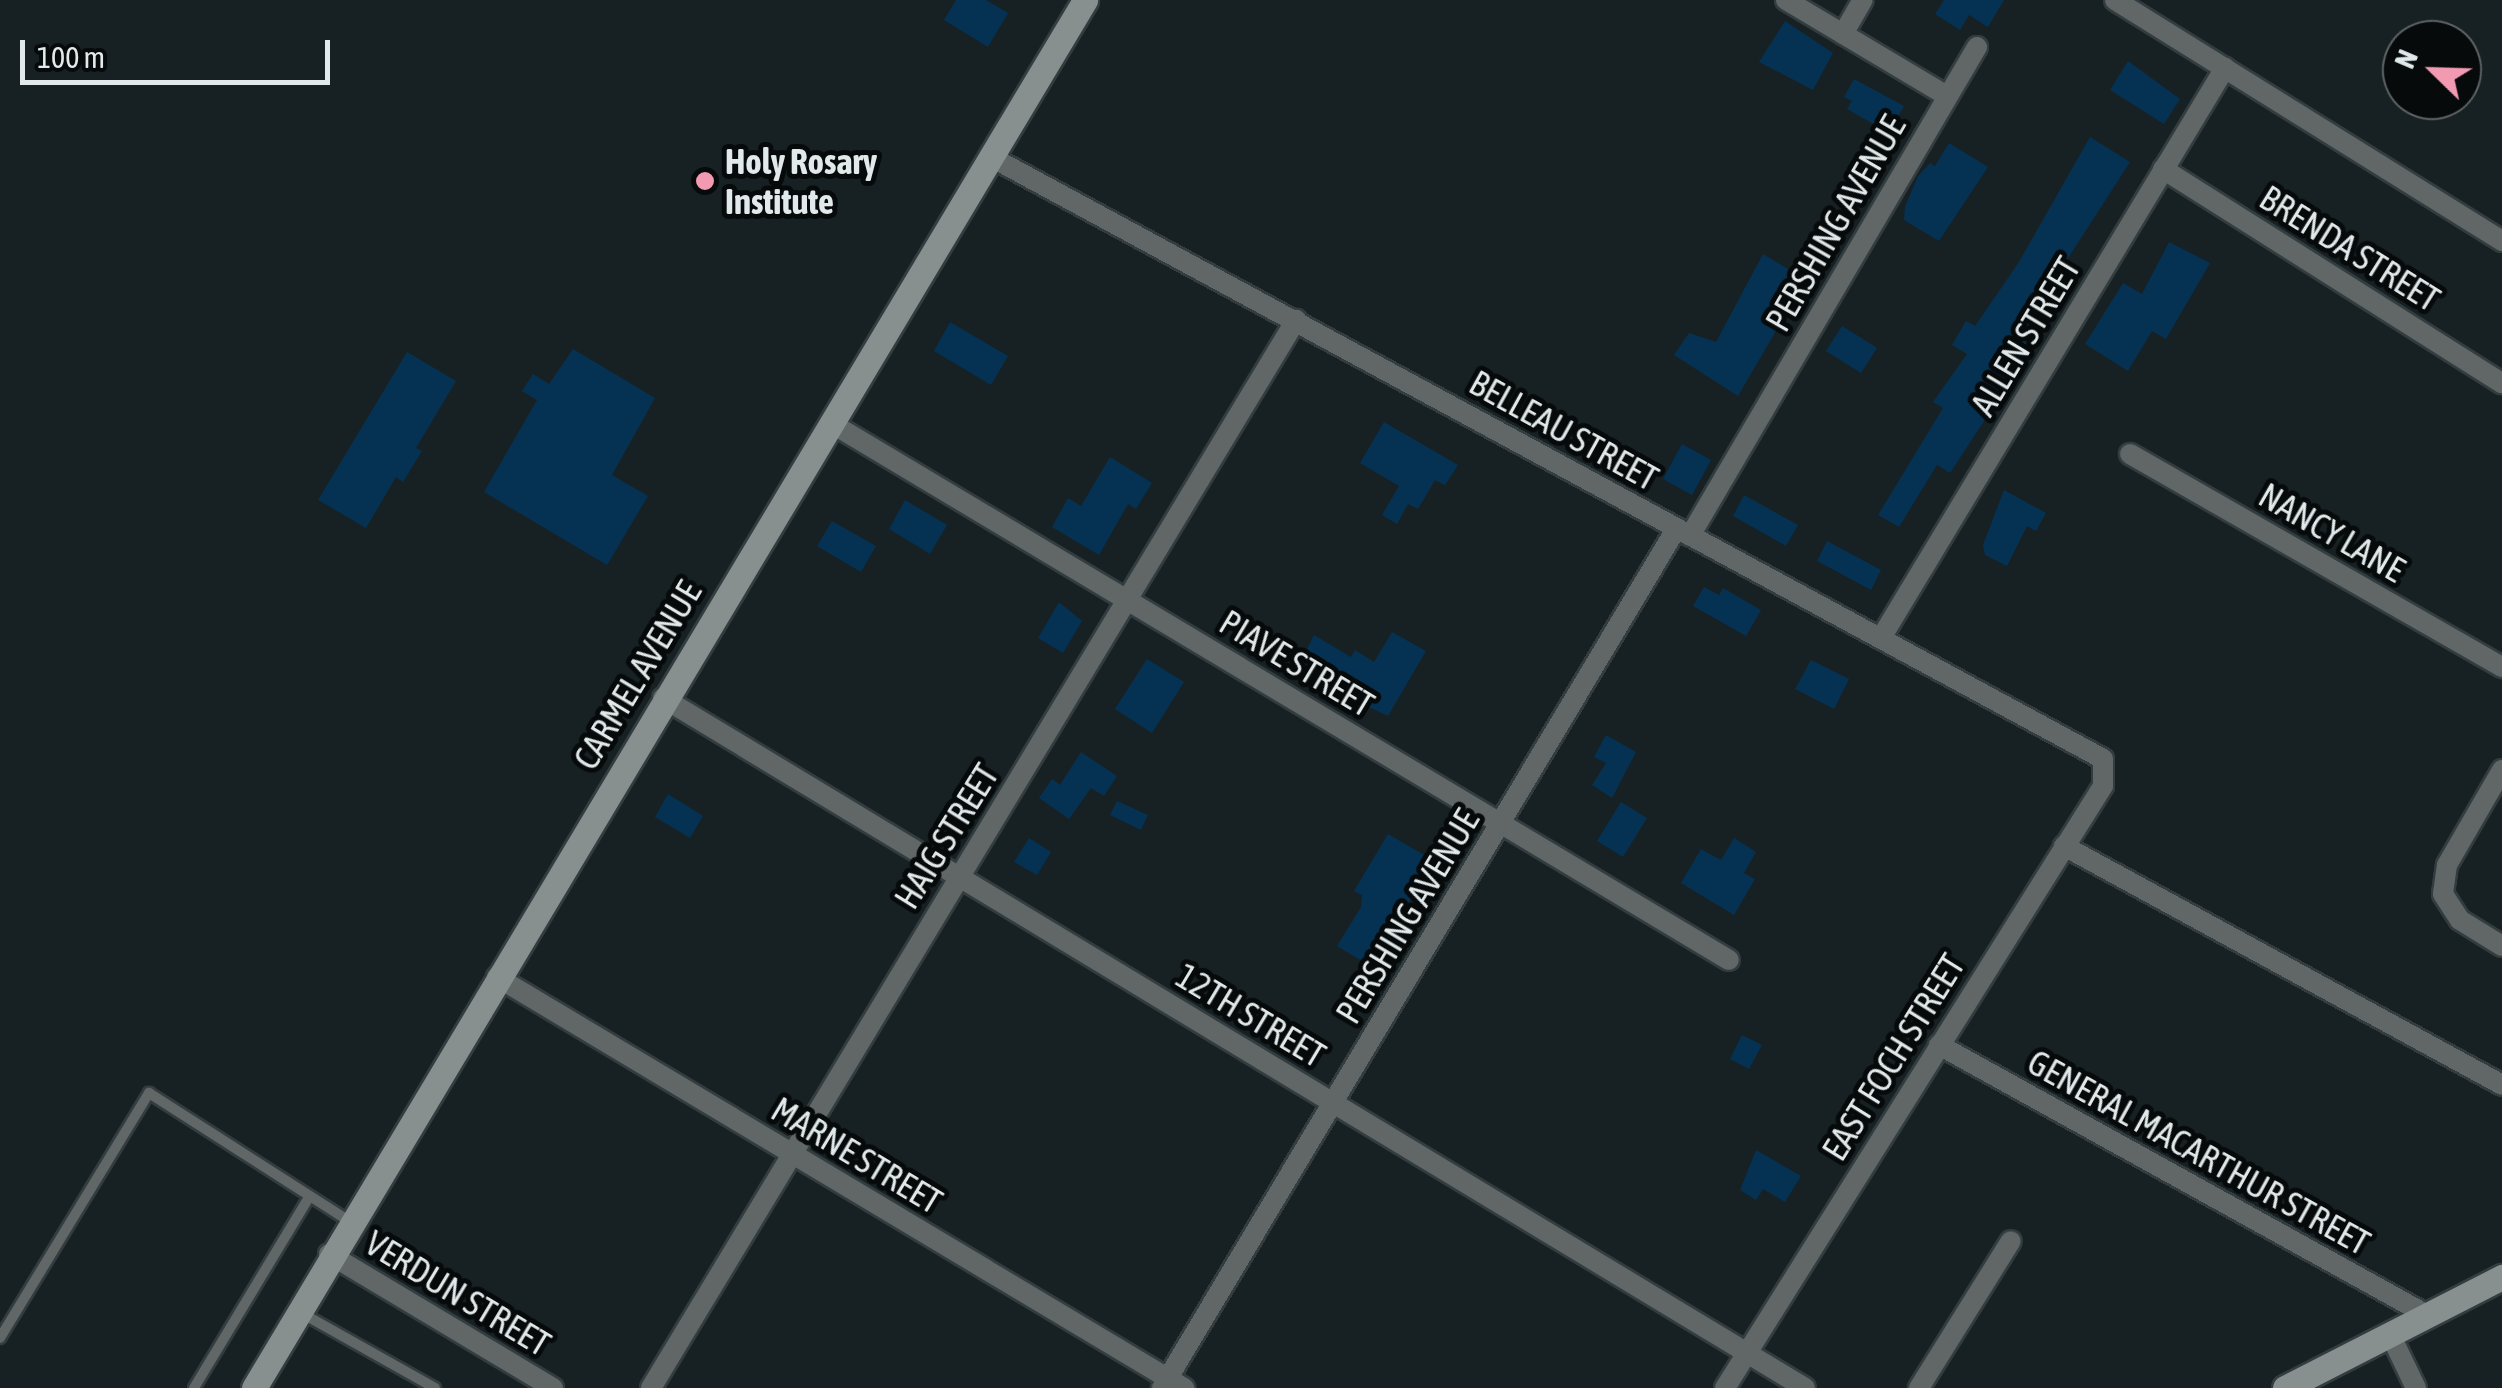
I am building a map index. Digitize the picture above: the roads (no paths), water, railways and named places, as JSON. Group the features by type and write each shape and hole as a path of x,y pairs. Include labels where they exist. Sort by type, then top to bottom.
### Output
{"main road":[{"name":"CARMEL AVENUE","path":"257,1387 329,1254 1085,0"},
{"path":"2284,1388 2502,1277"}],"street":[{"path":"1786,0 1947,96"},
{"path":"1843,34 1863,0"},
{"path":"2115,0 2502,241"},
{"name":"PERSHING AVENUE","path":"1171,1385 1501,823 1683,532 1976,47"},
{"name":"ALLEN STREET","path":"1880,638 2225,68"},
{"name":"BELLEAU STREET","path":"992,158 2103,759"},
{"name":"BRENDA STREET","path":"2163,168 2502,383"},
{"name":"HAIG STREET","path":"652,1388 1296,320"},
{"name":"PIAVE STREET","path":"832,422 1729,960"},
{"name":"NANCY LANE","path":"2130,454 2502,667"},
{"name":"12TH STREET","path":"663,698 1805,1388"},
{"name":"EAST FOCH STREET","path":"1726,1388 2102,786 2103,759"},
{"path":"2502,770 2447,865 2442,894 2460,920 2502,946"},
{"path":"2064,846 2502,1085"},
{"name":"MARNE STREET","path":"497,978 1171,1385"},
{"name":"GENERAL MACARTHUR STREET","path":"1939,1045 2427,1316"},
{"path":"1919,1388 2012,1242"},
{"name":"VERDUN STREET","path":"329,1254 553,1388"},
{"path":"2390,1334 2416,1388"}],"lane":[{"path":"0,1338 149,1093 350,1221"},
{"path":"194,1388 310,1196"},
{"path":"298,1310 435,1388"}],"place":[{"name":"Holy Rosary Institute","path":"705,181"}]}
